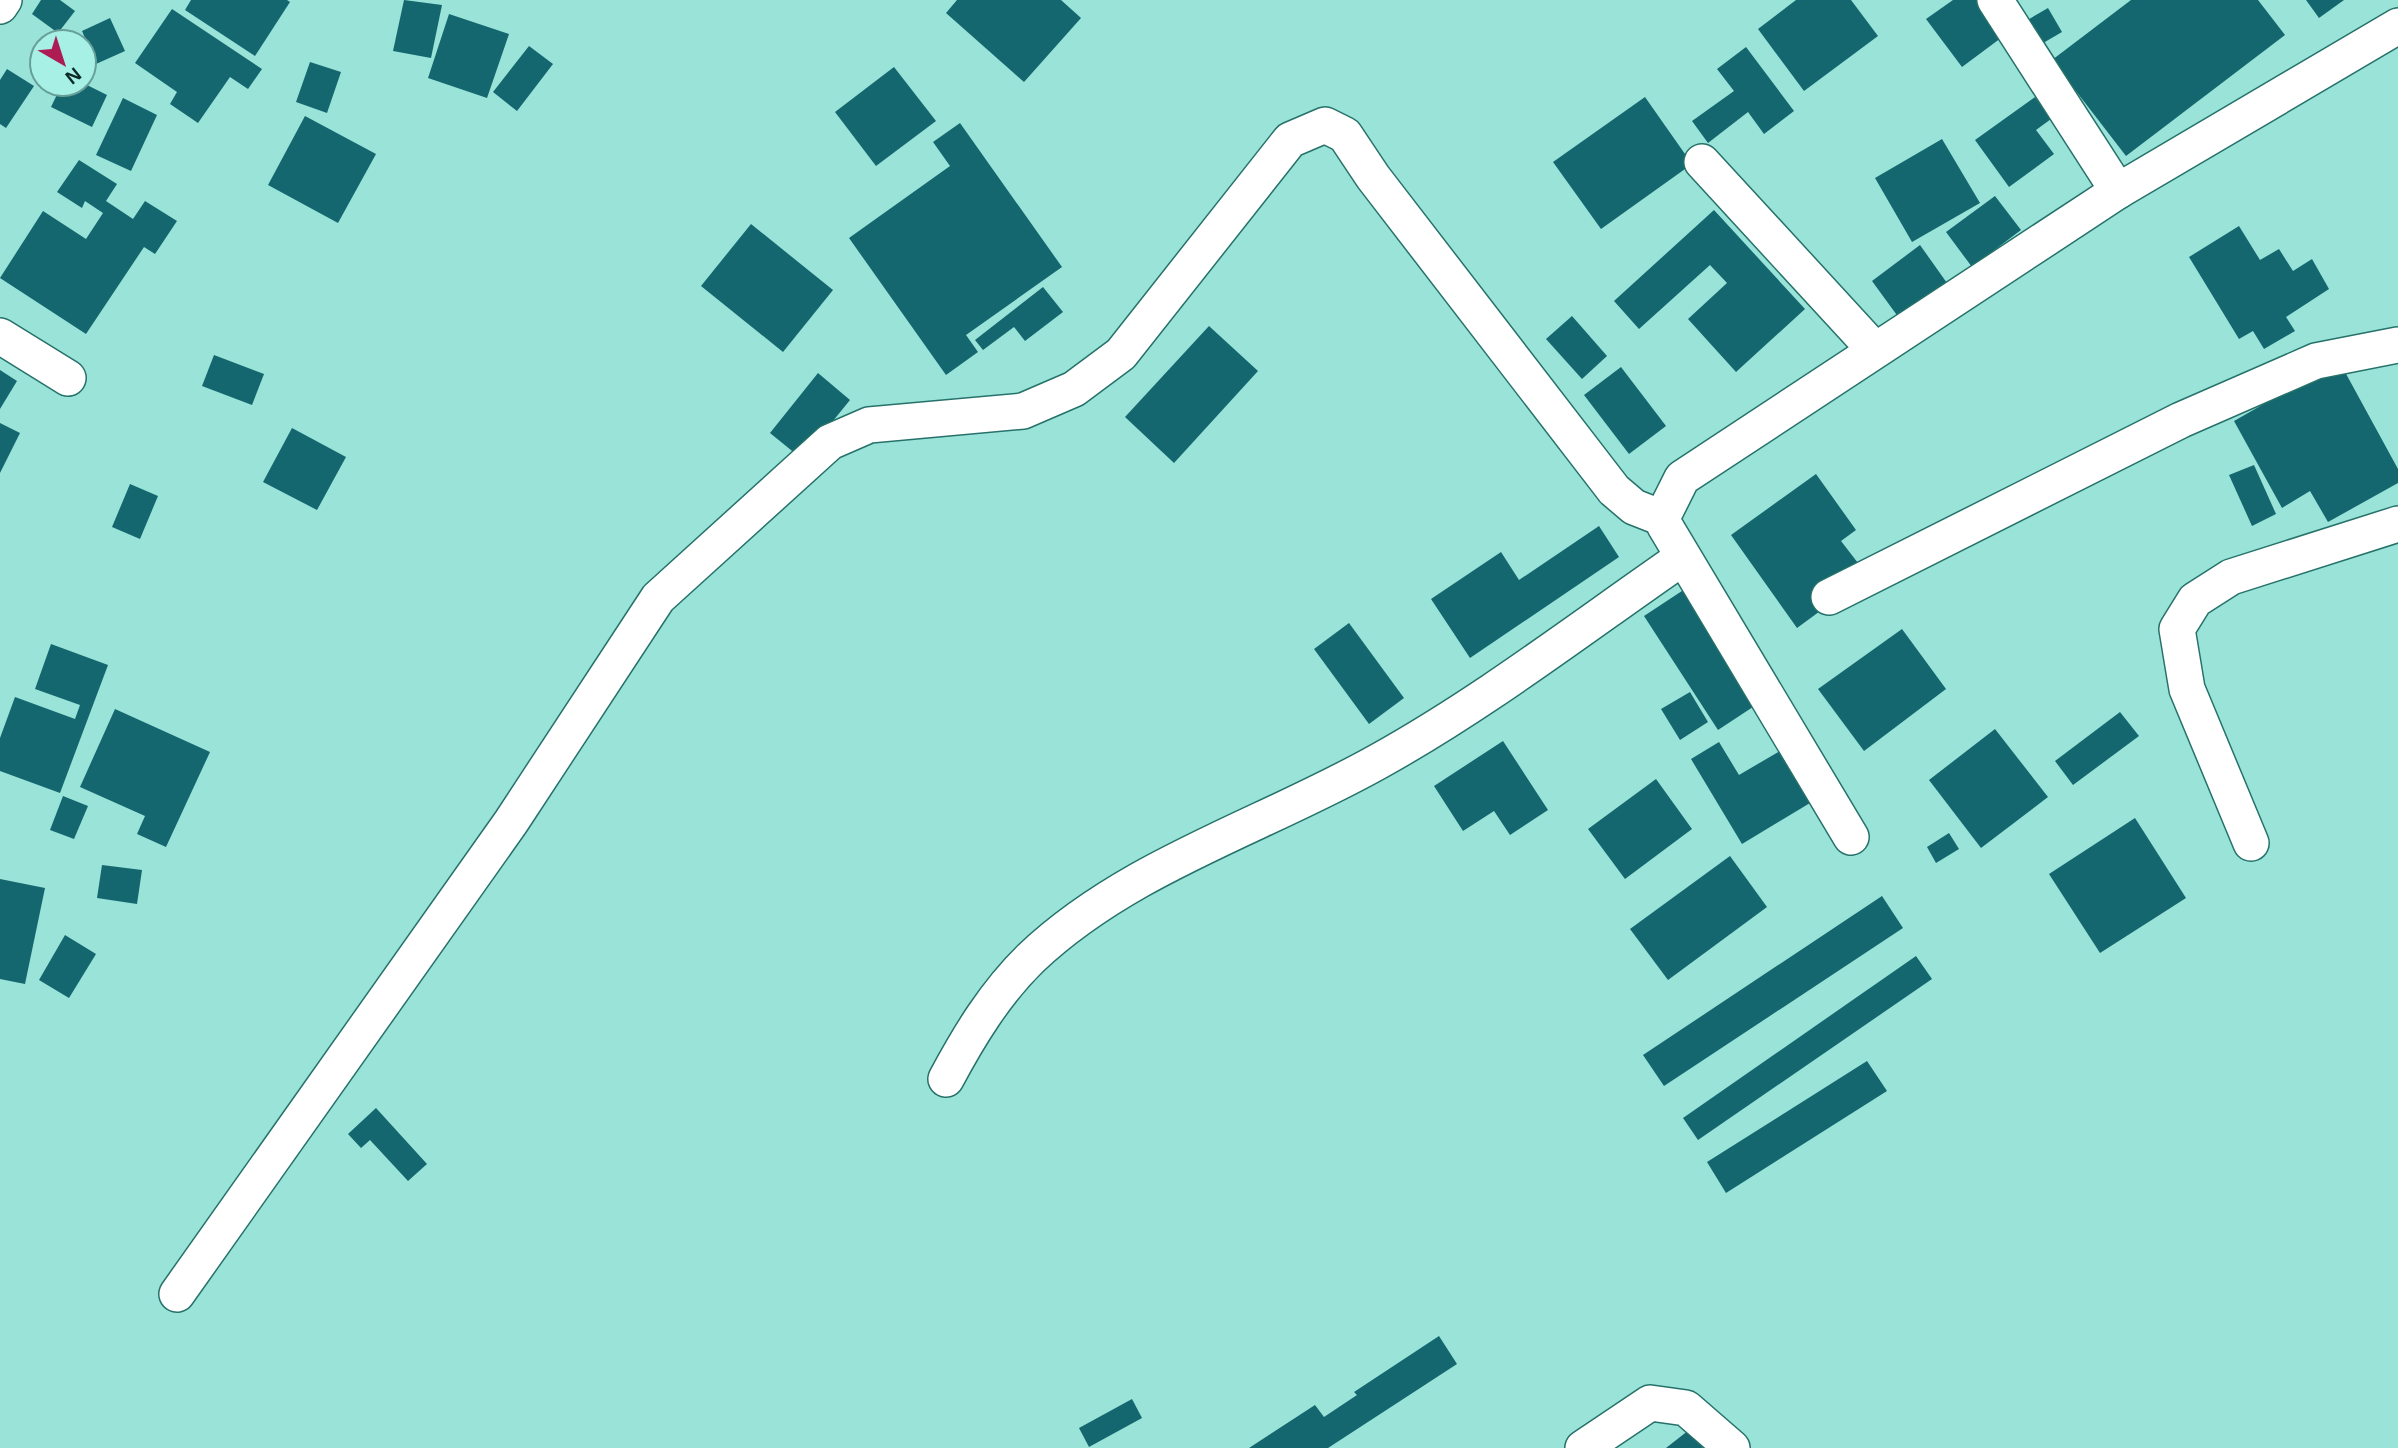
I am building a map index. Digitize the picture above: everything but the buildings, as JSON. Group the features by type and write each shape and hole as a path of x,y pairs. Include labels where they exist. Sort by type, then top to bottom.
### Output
{"street":[{"path":"0,6 5,0"},
{"path":"1995,0 2118,191"},
{"path":"1662,518 1682,478 1874,349 2118,191 2398,26"},
{"path":"177,1294 511,822 658,598 831,442 869,425 1023,411 1074,389 1121,354 1290,140 1325,125 1345,135 1381,188 1615,490 1634,507 1662,518 1682,558 1852,837"},
{"path":"1702,162 1874,349"},
{"path":"0,336 68,378"},
{"path":"1829,597 2180,420 2316,361 2398,345"},
{"path":"2251,843 2187,689 2177,629 2195,600 2231,577 2398,524"},
{"path":"946,1079 969,1036 1021,969 1066,928 1105,899 1148,875 1317,795 1440,726 1682,558"},
{"path":"1583,1448 1650,1404 1686,1408 1732,1448"}]}
